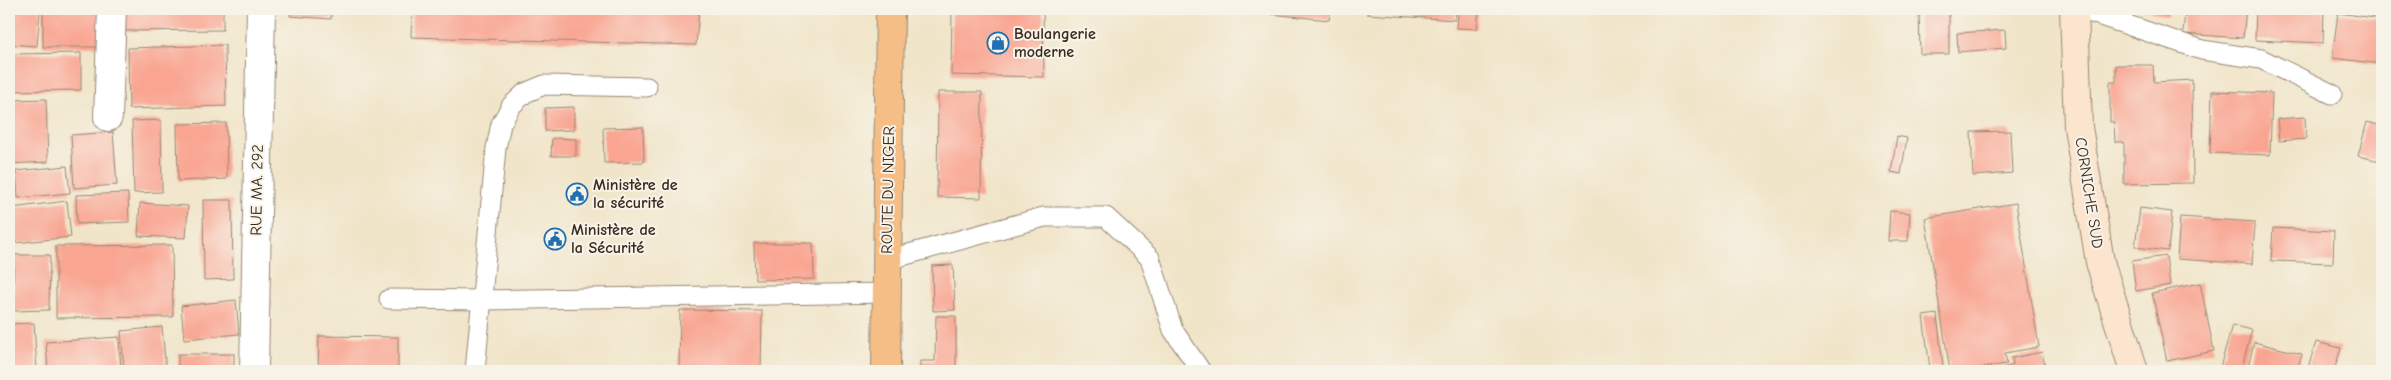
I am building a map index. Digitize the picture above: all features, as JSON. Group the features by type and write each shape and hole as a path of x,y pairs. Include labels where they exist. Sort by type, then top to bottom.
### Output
{"main road":[{"name":"ROUTE DU NIGER","path":"886,371 890,9"},
{"name":"CORNICHE SUD","path":"2074,9 2078,127 2098,253 2134,371"}],"street":[{"path":"108,117 112,9"},
{"name":"RUE MA. 292","path":"254,371 261,9"}],"lane":[{"path":"2080,9 2202,50 2261,59 2332,94"},
{"path":"475,371 480,300 496,148 501,124 512,106 525,93 544,86 647,87"},
{"path":"887,260 1044,217 1106,217 1150,258 1173,330 1201,371"},
{"path":"389,299 480,300 887,293"}],"building":[{"path":"9,9 40,9 37,46 9,44"},
{"path":"43,9 107,9 106,47 43,47"},
{"path":"123,9 223,9 223,30 122,31"},
{"path":"290,9 331,9 331,19 290,16"},
{"path":"412,9 699,9 696,45 411,37"},
{"name":"Boulangerie moderne","path":"952,9 1043,9 1044,77 951,75"},
{"path":"1271,9 1331,9 1329,20 1271,14"},
{"path":"1367,9 1456,9 1455,20 1367,14"},
{"path":"1459,9 1479,9 1477,29 1456,28"},
{"path":"1919,9 1949,9 1949,54 1920,54"},
{"path":"2142,9 2170,9 2168,16"},
{"path":"2185,9 2246,9 2243,38 2183,34"},
{"path":"2256,9 2324,9 2323,43 2255,40"},
{"path":"2338,13 2382,19 2382,64 2332,58"},
{"path":"2005,30 2006,48 1958,52 1957,33"},
{"path":"225,45 226,106 129,109 128,48"},
{"path":"81,53 81,90 9,91 9,54"},
{"path":"2116,65 2153,65 2154,82 2192,80 2193,183 2124,184 2124,142 2115,142 2114,122 2110,122 2110,82 2116,82"},
{"path":"2212,91 2272,93 2270,155 2210,153"},
{"path":"938,92 982,92 981,198 937,197"},
{"path":"46,99 48,162 9,164 9,100"},
{"path":"574,107 574,130 545,131 545,108"},
{"path":"2305,117 2306,139 2279,141 2277,119"},
{"path":"161,120 162,192 134,193 132,121"},
{"path":"2367,122 2382,126 2380,161 2358,156"},
{"path":"226,123 227,179 178,181 177,124"},
{"path":"643,127 644,162 604,163 603,128"},
{"path":"2010,131 2012,173 1973,176 1971,132"},
{"path":"113,132 117,185 74,188 71,135"},
{"path":"1897,136 1907,138 1901,174 1891,172"},
{"path":"552,138 576,139 576,156 551,156"},
{"path":"67,166 70,193 18,198 16,171"},
{"path":"128,193 129,222 77,224 76,195"},
{"path":"203,200 232,200 233,279 204,280"},
{"path":"67,201 71,237 15,243 11,208"},
{"path":"140,203 188,206 186,238 138,236"},
{"path":"2016,203 2039,347 2005,353 2007,364 1981,368 1982,371 1950,371 1925,218"},
{"path":"2140,208 2172,212 2168,251 2135,247"},
{"path":"1890,211 1910,213 1908,241 1888,241"},
{"path":"2180,217 2255,222 2252,264 2177,259"},
{"path":"2273,228 2334,231 2333,263 2271,261"},
{"path":"754,243 813,243 814,279 755,280"},
{"path":"172,245 173,317 56,318 56,246"},
{"path":"14,255 50,255 49,310 13,311"},
{"path":"2166,256 2170,285 2136,291 2132,261"},
{"path":"953,265 955,310 933,311 932,266"},
{"path":"2200,283 2214,351 2167,361 2152,293"},
{"path":"236,300 239,334 184,339 181,306"},
{"path":"680,310 762,311 761,371 679,371"},
{"path":"1937,314 1943,366 1930,368 1923,316"},
{"path":"936,316 956,316 956,371 920,371 920,361 935,361"},
{"path":"34,323 37,371 9,371 9,324"},
{"path":"2232,325 2252,330 2241,371 2219,371"},
{"path":"162,327 166,371 124,371 121,331"},
{"path":"319,336 398,337 398,371 318,371"},
{"path":"119,337 121,371 48,371 46,342"},
{"path":"2254,342 2302,354 2297,371 2247,371"},
{"path":"2316,342 2341,348 2334,371 2307,371"},
{"path":"2042,352 2046,371 1989,371 2013,365 2012,358"},
{"path":"178,354 234,354 234,371 178,371"}],"place":[{"name":"Boulangerie moderne","path":"998,43"},
{"name":"Ministère de la sécurité","path":"577,194"},
{"name":"Ministère de la Sécurité","path":"555,239"}]}
